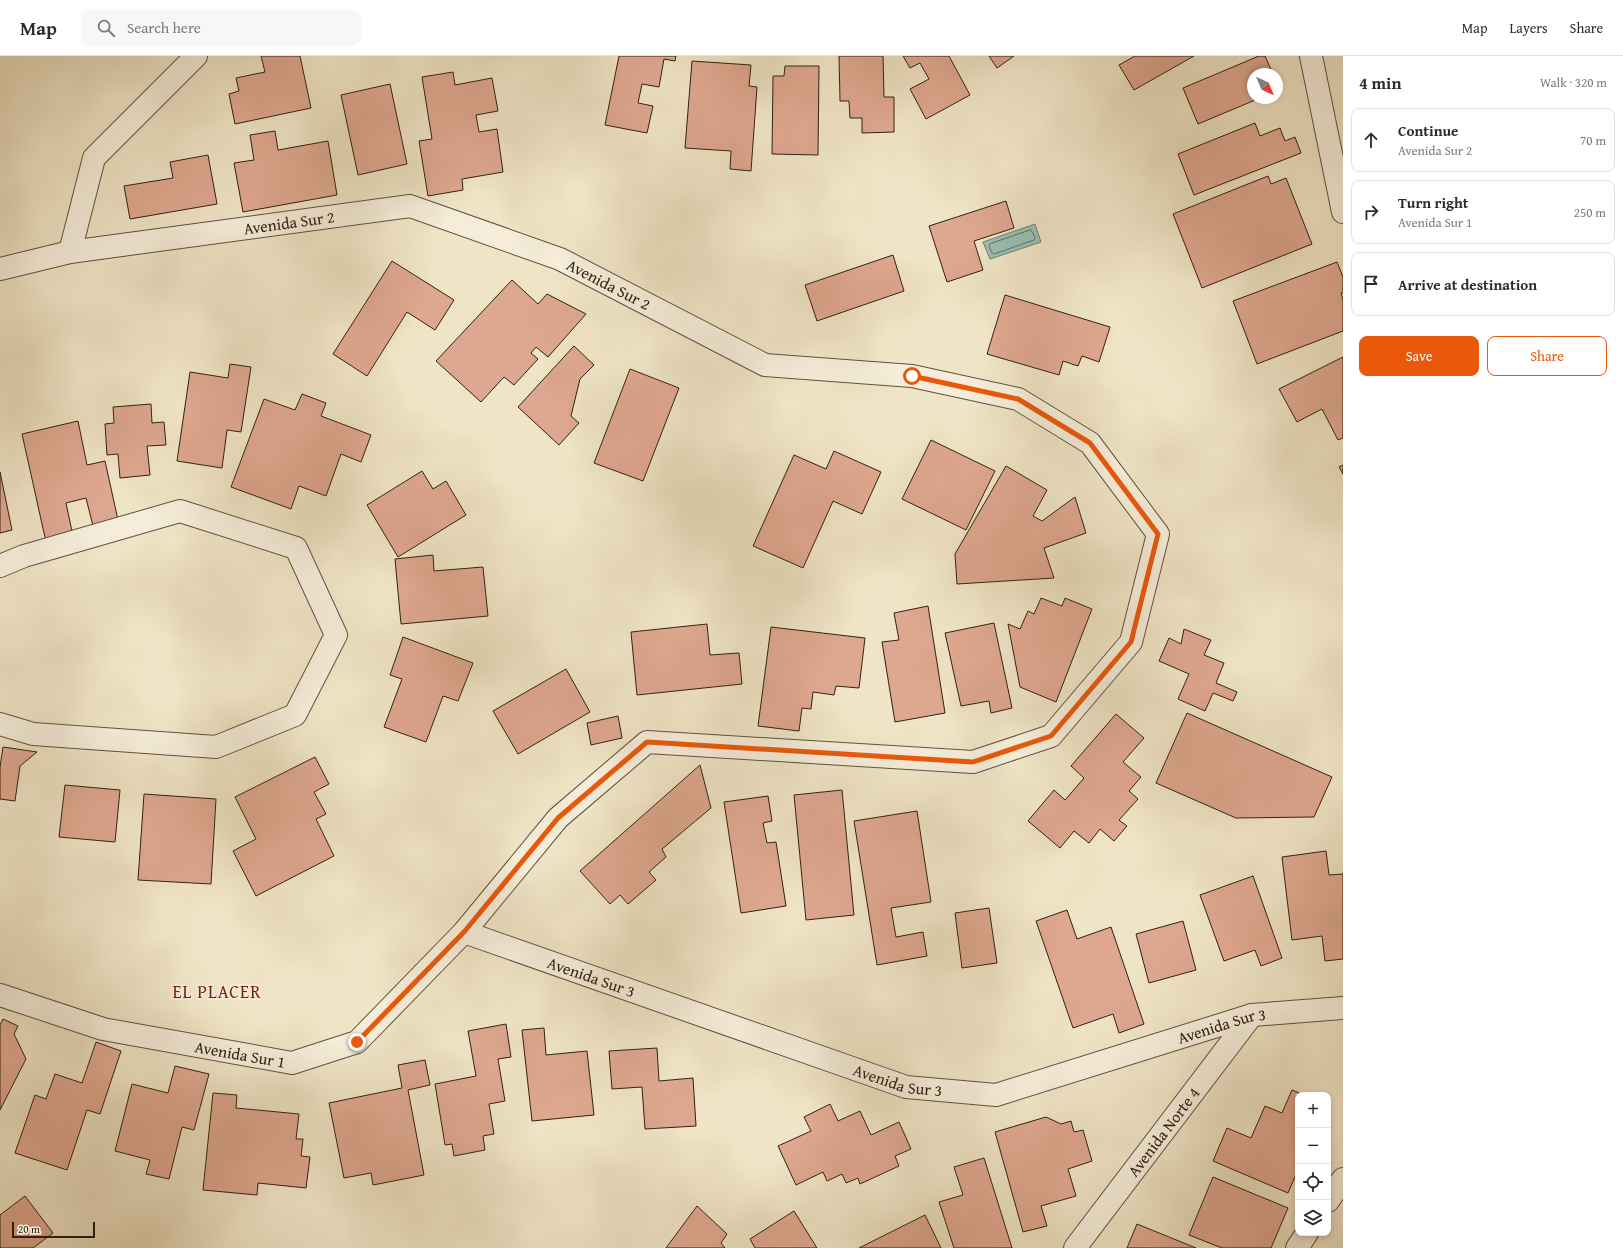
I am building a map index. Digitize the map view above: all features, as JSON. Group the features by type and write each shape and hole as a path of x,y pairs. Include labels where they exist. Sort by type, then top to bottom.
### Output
{"street":[{"path":"70,252 94,158 196,56"},
{"path":"1311,56 1343,212"},
{"name":"Avenida Sur 2","path":"0,269 70,252 410,206 560,259 765,365 912,376 1018,399 1090,443 1158,534"},
{"path":"0,566 24,556 180,511 296,548 336,635 295,715 216,747 34,734 0,724"},
{"name":"Avenida Sur 1","path":"0,995 103,1029 292,1063 357,1042 464,932 558,818 647,742 973,762 1051,736 1131,642 1158,534"},
{"name":"Avenida Sur 3","path":"464,932 906,1087 996,1095 1252,1015 1343,1008"},
{"name":"Avenida Norte 4","path":"1075,1248 1252,1015"},
{"path":"1329,1200 1343,1179"},
{"path":"1296,1248 1305,1236"}],"water":[{"path":"1035,224 1041,242 990,259 983,242"}],"building":[{"path":"261,56 300,56 311,108 235,124 229,94 239,91 236,78 265,72"},
{"path":"619,56 676,56 675,61 664,59 659,87 642,84 638,103 653,106 647,133 605,125"},
{"path":"839,56 883,56 884,97 894,97 894,132 862,133 862,118 850,118 849,101 840,101"},
{"path":"903,56 949,56 970,95 926,119 910,89 929,79 920,63 910,68"},
{"path":"989,56 1014,56 997,68"},
{"path":"1135,56 1194,56 1134,90 1119,65"},
{"path":"1259,56 1265,56 1270,68 1247,68 1247,103 1198,124 1183,88"},
{"path":"692,61 751,65 749,86 757,87 751,171 730,169 731,151 685,148"},
{"path":"785,66 819,66 818,155 772,154 773,76 784,76"},
{"path":"453,72 455,85 492,78 498,111 476,115 479,132 497,129 503,172 462,179 463,190 428,196 419,141 432,139 422,77"},
{"path":"390,84 407,164 358,175 341,95"},
{"path":"1255,123 1260,136 1280,128 1285,141 1295,137 1301,153 1194,195 1178,154"},
{"path":"275,131 278,150 328,141 337,195 243,212 234,163 254,160 250,135"},
{"path":"208,155 217,204 130,219 124,186 173,178 170,162"},
{"path":"1268,176 1271,184 1286,178 1312,244 1202,288 1173,214"},
{"path":"1006,201 1014,228 974,241 983,270 947,282 929,226"},
{"path":"893,255 904,291 817,321 805,285"},
{"path":"392,261 454,300 435,330 407,312 367,376 333,354"},
{"path":"1337,262 1343,277 1343,293 1341,293 1343,300 1343,331 1257,364 1233,301"},
{"path":"512,280 538,304 547,294 586,314 548,357 536,347 531,353 538,359 514,385 504,377 481,402 436,361"},
{"path":"1005,295 1110,327 1099,362 1082,356 1078,366 1063,361 1059,375 987,354"},
{"path":"574,346 594,365 580,379 571,416 579,423 559,445 518,407"},
{"path":"1343,357 1343,438 1338,440 1322,409 1297,422 1279,389"},
{"path":"230,364 251,367 241,432 227,430 222,468 177,461 190,372 228,378"},
{"path":"630,369 679,388 643,481 594,463"},
{"path":"302,394 326,403 321,416 371,435 361,462 341,454 326,496 299,486 291,509 231,487 264,399 295,410"},
{"path":"151,404 152,423 164,422 166,445 147,446 150,475 120,478 118,454 107,455 105,424 114,423 113,407"},
{"path":"78,421 87,465 105,461 118,520 93,526 86,498 66,503 73,536 46,542 22,434"},
{"path":"931,440 995,471 966,530 902,499"},
{"path":"834,451 881,472 862,514 833,501 803,568 753,546 794,455 826,469"},
{"path":"1343,465 1343,474 1339,467"},
{"path":"1006,466 1047,490 1033,516 1042,521 1075,497 1086,533 1044,548 1054,578 957,584 955,554"},
{"path":"422,471 433,489 446,481 466,515 398,557 367,505"},
{"path":"0,472 12,530 0,533"},
{"path":"433,555 434,571 483,567 488,616 401,624 395,559"},
{"path":"1041,598 1062,606 1065,598 1092,609 1056,702 1020,687 1008,624 1020,629 1028,611 1034,614"},
{"path":"928,606 945,713 895,722 882,642 899,640 894,613"},
{"path":"994,623 1012,708 991,713 989,701 961,706 945,633"},
{"path":"707,624 710,655 739,653 742,684 637,695 631,632"},
{"path":"771,627 865,638 859,688 836,686 834,695 813,692 811,709 802,708 799,731 758,726"},
{"path":"1184,629 1211,640 1204,655 1224,663 1216,683 1237,692 1233,701 1213,693 1205,711 1178,699 1189,674 1159,661 1169,638 1181,644"},
{"path":"403,637 473,663 458,701 443,696 426,742 384,727 402,679 390,675"},
{"path":"566,669 590,712 518,754 493,711"},
{"path":"1187,713 1332,777 1314,817 1236,818 1156,783"},
{"path":"1116,714 1144,738 1123,762 1141,777 1129,791 1138,799 1119,820 1127,826 1114,841 1100,829 1089,843 1074,831 1060,848 1028,821 1054,790 1065,800 1084,778 1071,766"},
{"path":"618,716 622,738 591,745 587,723"},
{"path":"3,747 37,752 20,766 15,801 0,799 0,767"},
{"path":"315,757 329,784 314,792 326,814 316,819 334,856 256,896 233,851 256,839 235,797"},
{"path":"700,765 711,808 662,849 666,857 649,872 656,880 628,904 620,895 610,904 580,871"},
{"path":"65,785 120,790 115,842 59,837"},
{"path":"842,790 854,915 806,920 794,795"},
{"path":"144,794 216,799 211,884 138,880"},
{"path":"768,796 772,821 763,823 767,843 776,842 786,906 741,913 724,802"},
{"path":"917,811 931,902 891,908 896,937 923,932 927,956 877,965 854,821"},
{"path":"1326,851 1329,875 1343,874 1343,959 1325,961 1322,936 1292,940 1282,857"},
{"path":"1253,876 1282,958 1261,966 1255,950 1224,961 1200,895"},
{"path":"989,908 997,963 962,968 955,913"},
{"path":"1067,910 1077,939 1111,927 1144,1024 1119,1033 1113,1014 1073,1028 1036,921"},
{"path":"1183,921 1196,970 1149,983 1136,934"},
{"path":"3,1019 18,1026 14,1034 26,1059 0,1110 0,1025"},
{"path":"506,1024 511,1057 498,1059 505,1101 489,1104 494,1134 483,1136 485,1150 454,1156 452,1144 445,1145 435,1084 476,1076 468,1031"},
{"path":"544,1028 546,1055 587,1051 594,1115 532,1121 522,1030"},
{"path":"96,1042 121,1051 100,1114 87,1110 67,1170 15,1153 35,1095 46,1099 55,1074 82,1083"},
{"path":"657,1048 659,1081 693,1078 696,1126 645,1129 642,1087 612,1089 609,1051"},
{"path":"425,1060 430,1085 408,1090 424,1175 373,1185 371,1173 344,1178 329,1103 402,1088 398,1065"},
{"path":"175,1066 209,1074 194,1130 182,1127 169,1179 146,1174 150,1160 115,1151 132,1084 168,1093"},
{"path":"1292,1090 1297,1092 1295,1092 1295,1177 1288,1193 1213,1161 1227,1128 1251,1138 1265,1106 1282,1113"},
{"path":"213,1093 237,1095 236,1108 299,1114 296,1139 303,1139 301,1156 310,1157 306,1188 258,1183 257,1195 203,1190"},
{"path":"830,1104 838,1121 860,1111 871,1135 899,1122 911,1149 895,1156 899,1166 860,1184 858,1178 846,1183 842,1174 827,1181 823,1172 796,1185 778,1146 811,1131 804,1117"},
{"path":"1046,1117 1061,1124 1071,1121 1074,1132 1083,1130 1092,1161 1068,1169 1076,1196 1041,1206 1047,1226 1023,1232 995,1132"},
{"path":"984,1158 1012,1248 954,1248 939,1202 963,1195 954,1167"},
{"path":"1213,1177 1288,1208 1271,1248 1222,1248 1189,1235"},
{"path":"25,1196 53,1233 33,1248 0,1248 0,1215"},
{"path":"697,1206 727,1234 721,1243 725,1248 666,1248"},
{"path":"794,1211 817,1248 755,1248 750,1239"},
{"path":"925,1215 941,1248 859,1248"},
{"path":"1137,1224 1196,1248 1127,1248"}],"district":[{"name":"EL PLACER","path":"217,992"}],"route":[{"path":"357,1042 464,932 558,818 647,742 973,762 1051,736 1131,642 1158,534 1090,443 1018,399 912,376"}]}
